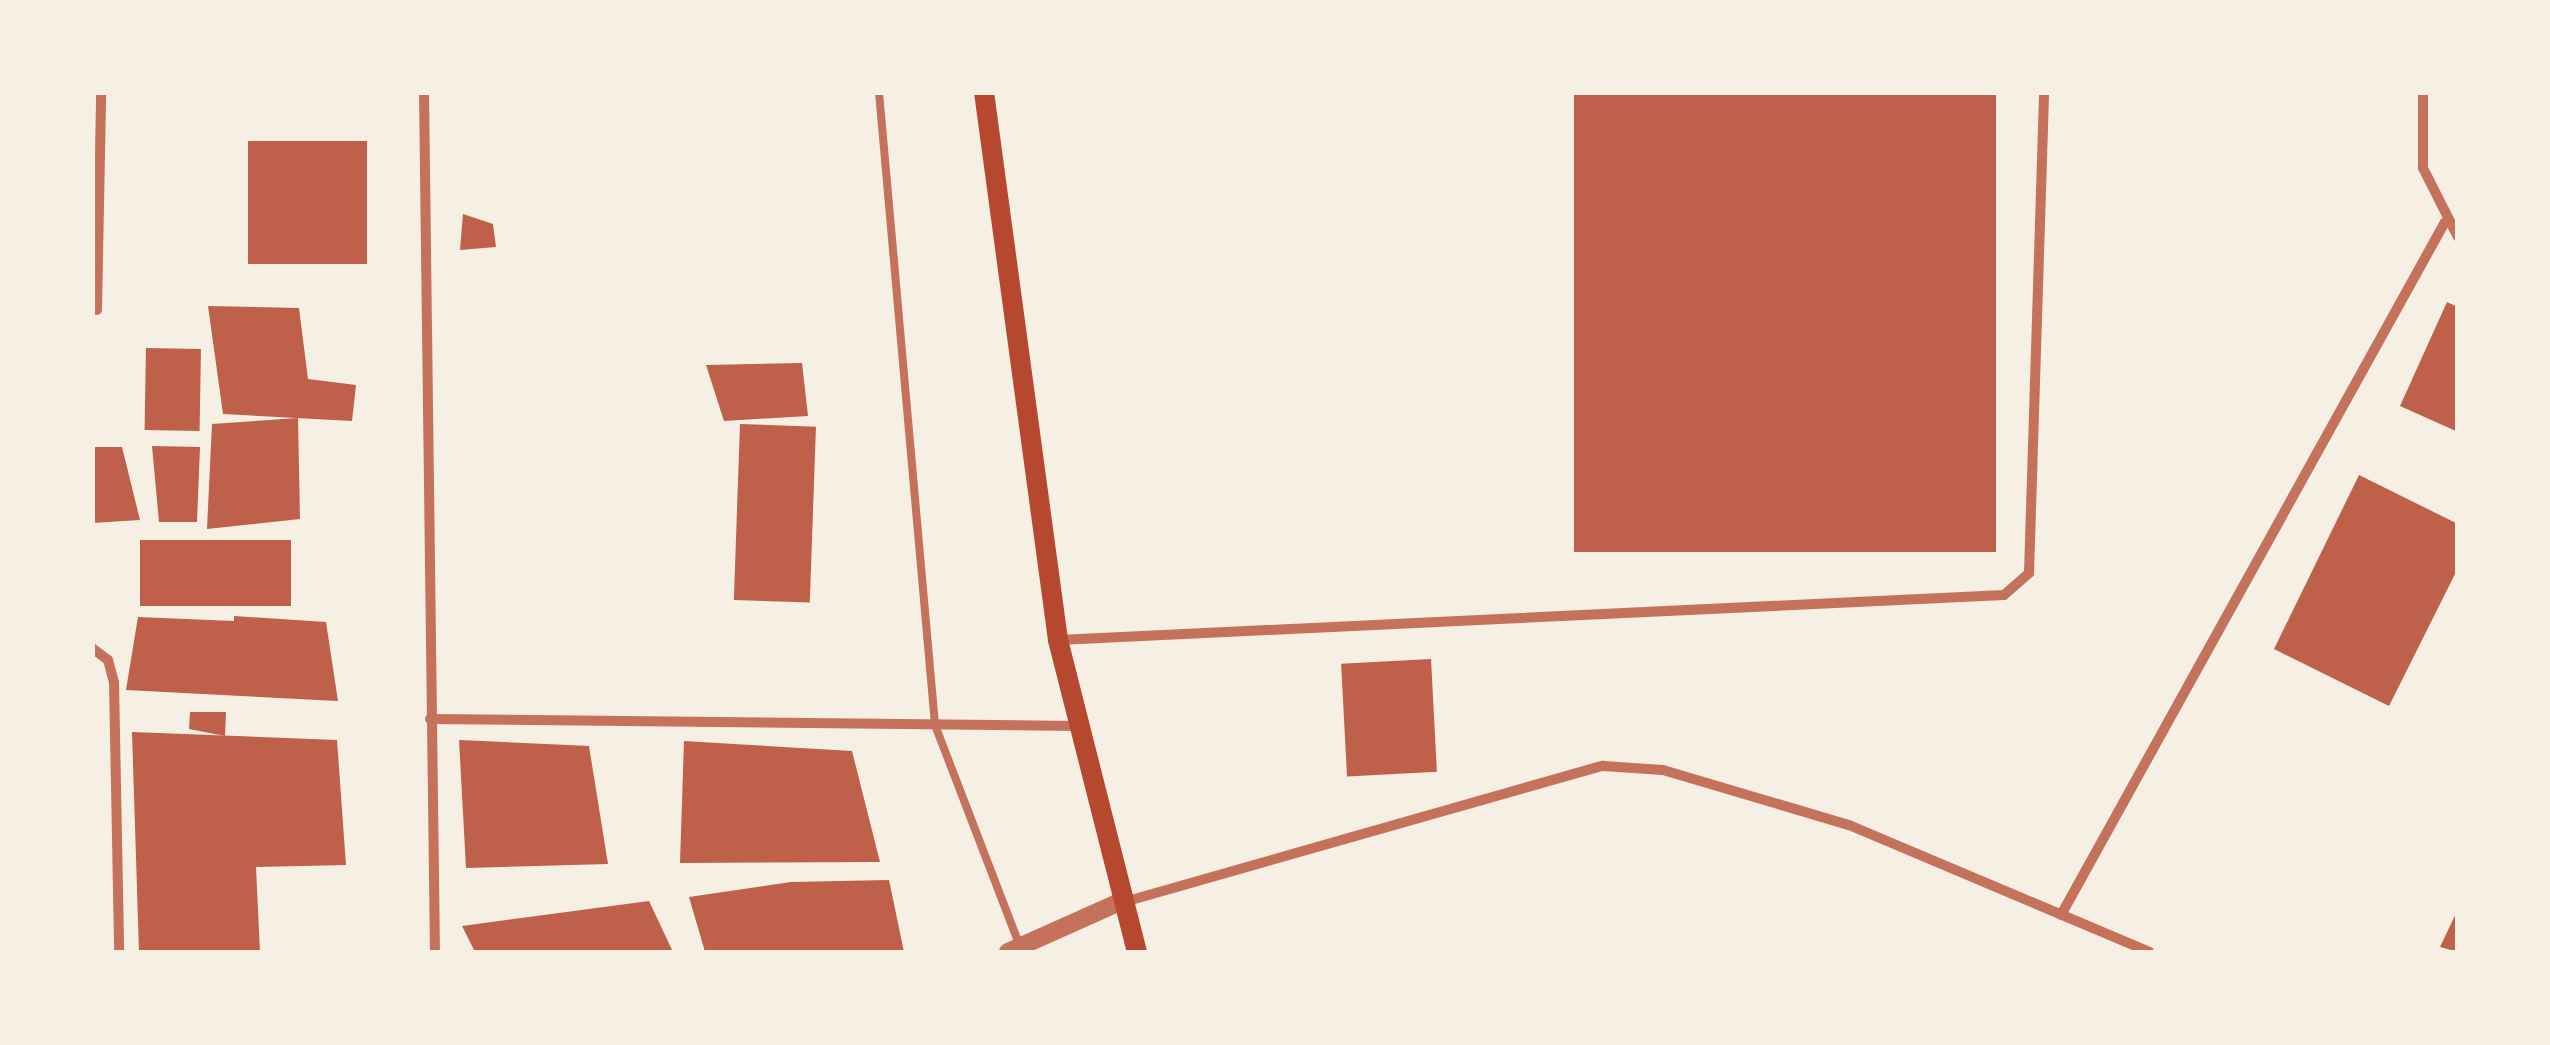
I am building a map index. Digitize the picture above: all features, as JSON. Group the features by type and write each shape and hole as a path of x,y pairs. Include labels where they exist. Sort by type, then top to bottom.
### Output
{"main road":[{"path":"984,92 1058,640 1120,902 1137,952"}],"street":[{"path":"97,310 101,92"},
{"path":"424,92 435,952"},
{"path":"1058,640 2004,596 2029,573 2044,92"},
{"path":"2423,92 2423,168 2444,222 2458,237"},
{"path":"2061,915 2126,806 2280,509 2444,222"},
{"path":"92,648 108,660 114,682 119,952"},
{"path":"430,720 1077,726"},
{"path":"1014,950 1120,902 1604,766 1664,770 1848,824 2150,952"}],"lane":[{"path":"880,92 935,725 1014,950"}],"building":[{"path":"1574,92 1996,92 1996,552 1574,552"},
{"path":"248,141 367,141 367,264 248,264"},
{"path":"463,214 493,224 496,247 460,250"},
{"path":"2447,302 2458,307 2458,432 2400,406"},
{"path":"208,306 299,308 308,379 356,385 352,421 223,414"},
{"path":"146,348 201,349 200,431 145,430"},
{"path":"802,363 808,416 724,421 706,365"},
{"path":"298,418 300,519 207,529 212,424"},
{"path":"740,424 816,427 810,603 734,600"},
{"path":"152,446 200,447 197,522 159,522"},
{"path":"92,447 122,447 140,520 92,523"},
{"path":"2359,475 2458,524 2458,568 2389,706 2274,649"},
{"path":"140,540 291,540 291,606 140,606"},
{"path":"234,616 326,622 338,701 126,690 138,617 234,621"},
{"path":"1431,659 1437,772 1347,777 1341,664"},
{"path":"190,712 226,712 225,736 189,729"},
{"path":"132,732 337,740 346,865 256,867 260,952 139,952"},
{"path":"459,740 589,746 608,864 466,868"},
{"path":"684,741 852,751 880,862 680,863"},
{"path":"889,880 904,952 705,952 689,897 791,882"},
{"path":"649,901 673,952 475,952 462,926"},
{"path":"2458,909 2458,952 2440,947"}]}
